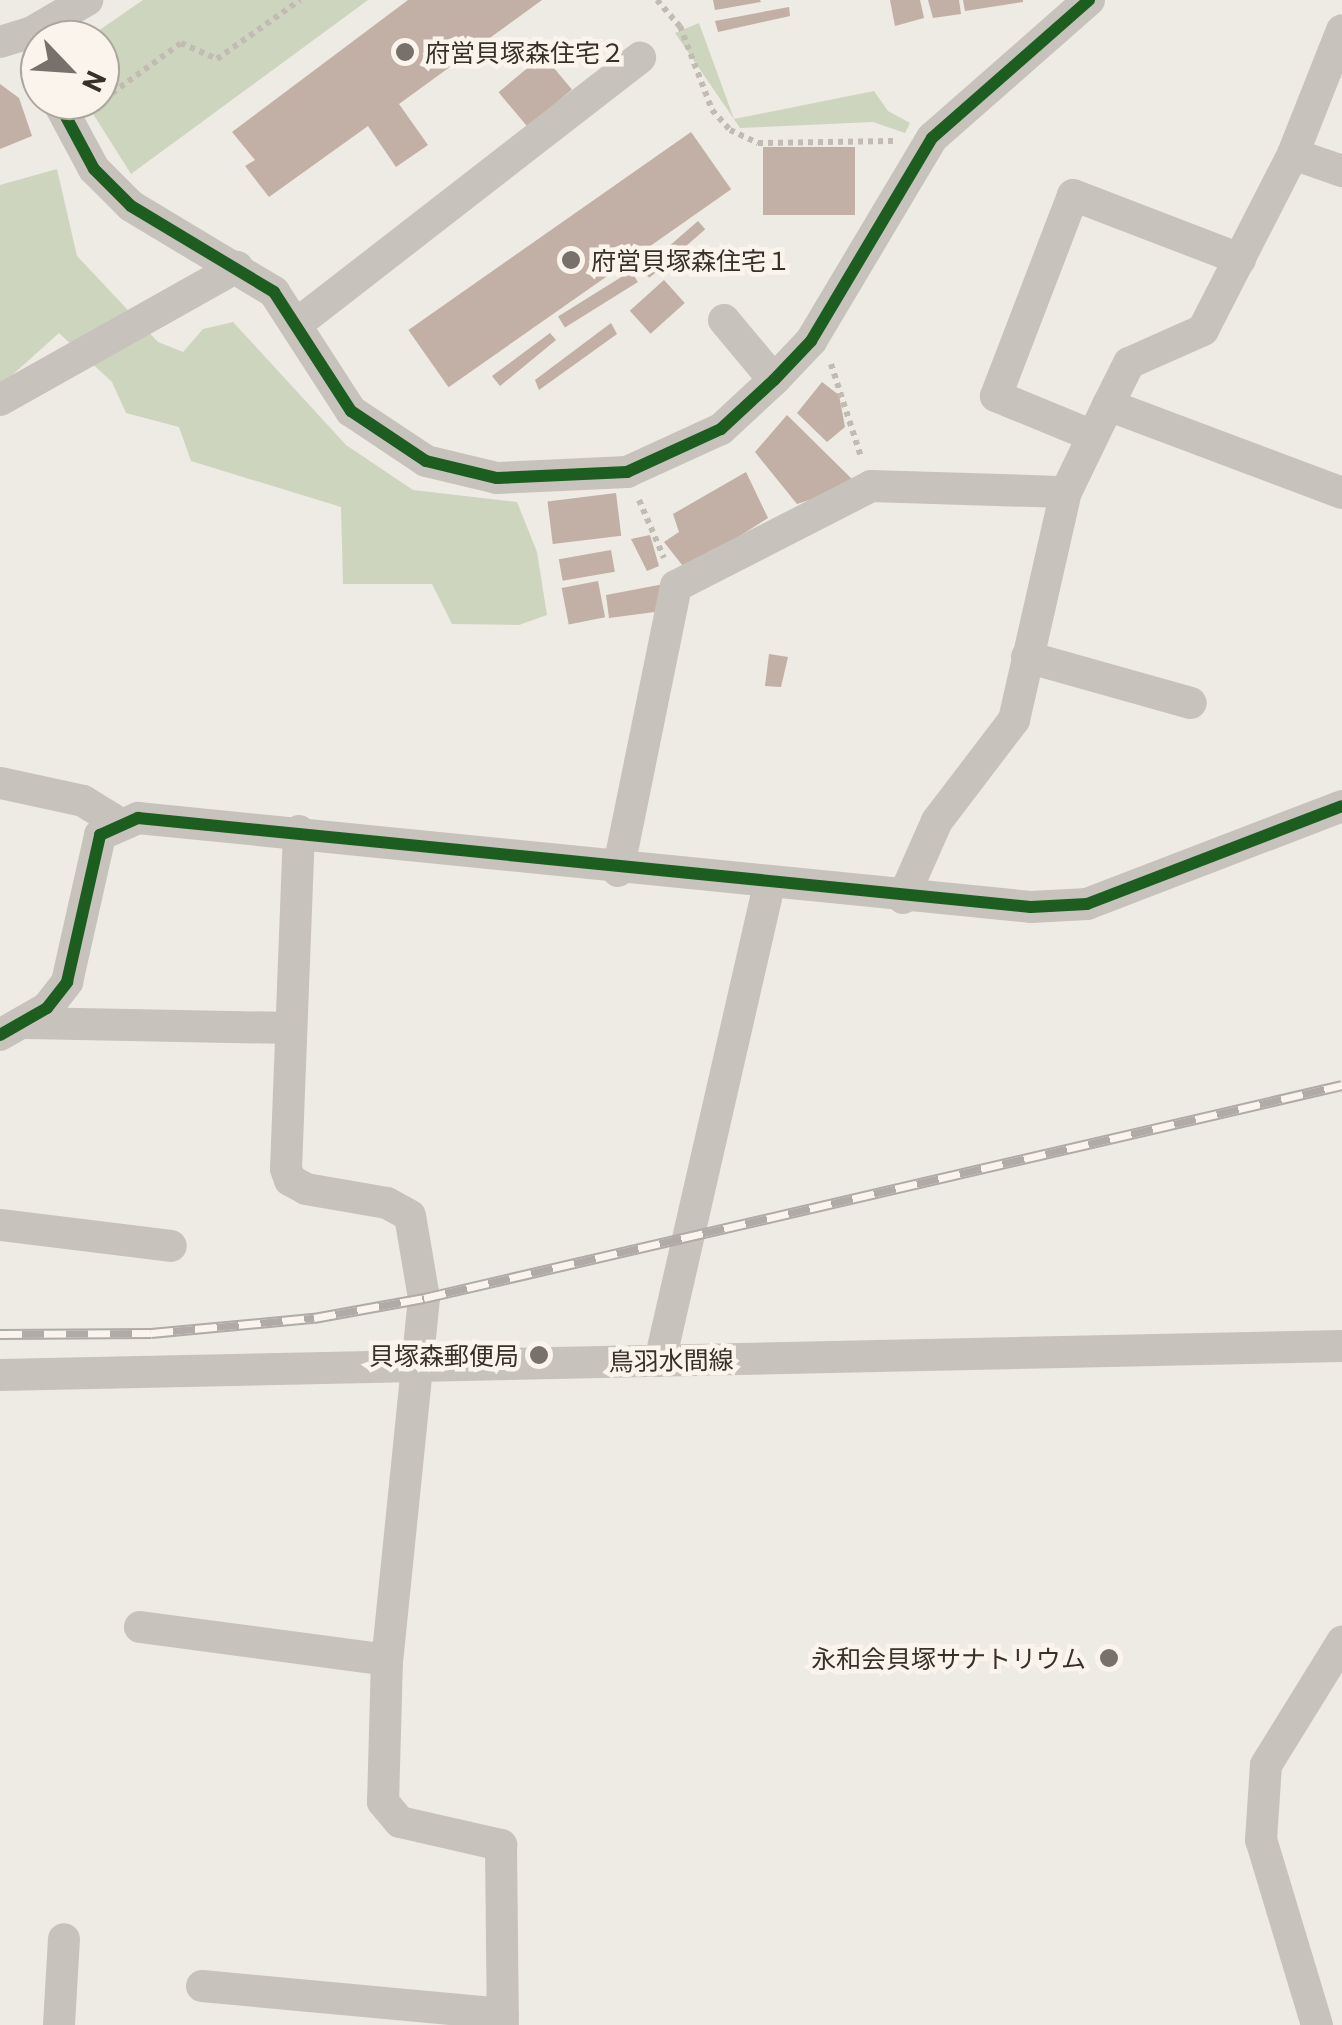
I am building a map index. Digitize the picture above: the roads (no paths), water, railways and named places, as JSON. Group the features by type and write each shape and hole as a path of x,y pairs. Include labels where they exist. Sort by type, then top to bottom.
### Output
{"street":[{"path":"63,20 87,0"},
{"path":"68,120 94,169 130,206 274,292 298,323 351,411 426,461 497,478 627,472 721,429 774,380 811,341 932,138 1089,0"},
{"path":"904,898 937,821 1014,720 1066,492 1108,404 1129,363 1203,330 1293,154 1342,30"},
{"path":"298,323 640,58"},
{"path":"1293,154 1342,171"},
{"path":"1093,436 996,396 1073,195 1240,259"},
{"path":"0,400 237,267"},
{"path":"724,320 774,380"},
{"path":"1108,404 1339,483"},
{"path":"618,870 676,586 871,486 1066,492"},
{"path":"1027,657 1192,703"},
{"path":"0,783 83,801 119,823"},
{"path":"13,1029 66,982 100,835 119,823 156,819 299,831 618,870 904,898 1087,904 1342,806"},
{"path":"202,1986 503,2020 501,1844 388,1814 380,1761 387,1660 421,1366 424,1298 410,1216 387,1203 322,1195 290,1180 299,831"},
{"path":"660,1361 770,884"},
{"path":"13,1029 292,1028"},
{"path":"0,1225 171,1246"},
{"name":"鳥羽水間線","path":"0,1375 1342,1346"},
{"path":"140,1627 387,1660"},
{"path":"1317,2025 1260,1840 1266,1764 1342,1642"},
{"path":"58,2025 64,1939"}],"railway":[{"path":"0,1334 151,1333 314,1318 424,1298 1342,1085"}],"place":[{"name":"府営貝塚森住宅２","path":"405,52"},
{"name":"府営貝塚森住宅１","path":"571,260"},
{"name":"貝塚森郵便局","path":"539,1355"},
{"name":"永和会貝塚サナトリウム","path":"1109,1658"}]}
